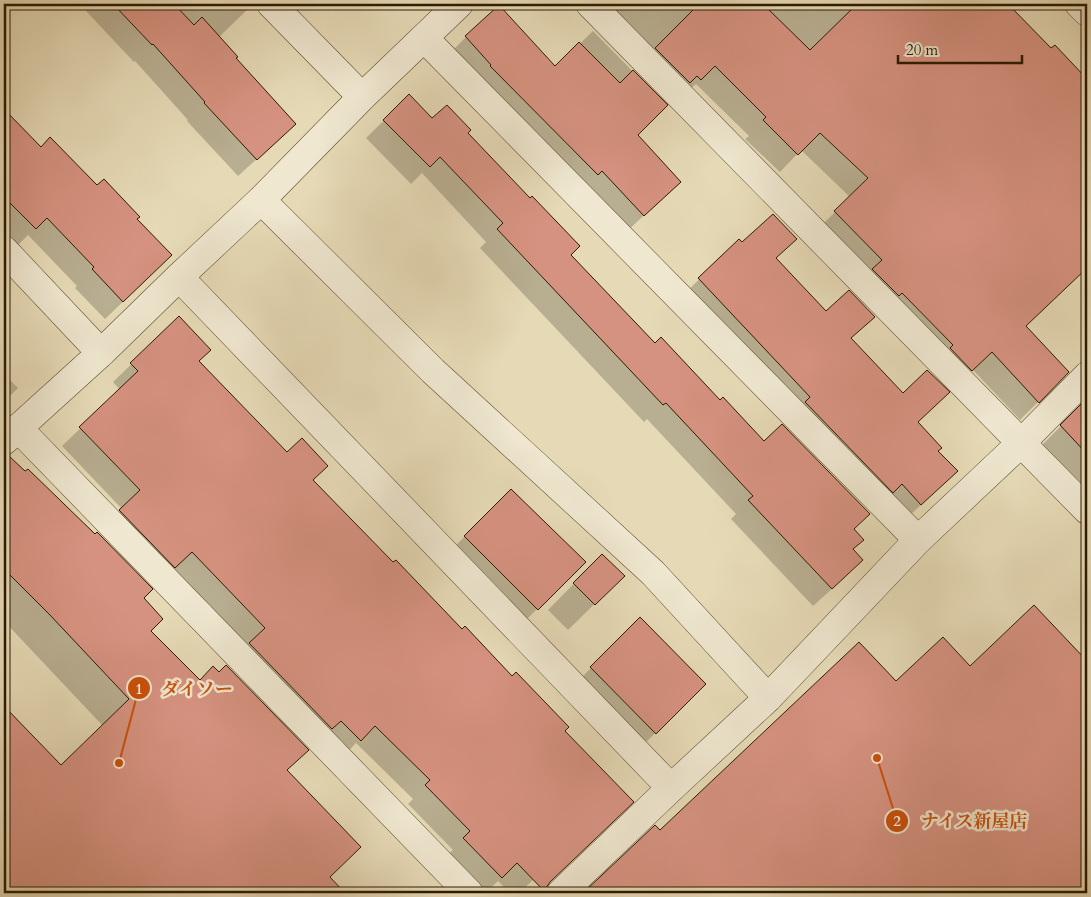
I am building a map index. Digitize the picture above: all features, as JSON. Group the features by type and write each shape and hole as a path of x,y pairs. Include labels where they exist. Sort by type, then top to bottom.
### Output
{"street":[{"path":"271,4 362,97"},
{"path":"459,4 362,97 261,200 178,277 102,353 11,435 469,893"},
{"path":"590,4 1087,510"},
{"path":"1079,4 1087,12"},
{"path":"424,38 918,540"},
{"path":"261,200 433,371 653,573 768,698"},
{"path":"4,250 102,353"},
{"path":"178,277 672,788"},
{"path":"561,893 768,698 918,540 1022,443 1087,376"}],"building":[{"path":"113,4 174,4 194,25 202,17 238,57 236,58 296,124 257,160 153,44"},
{"path":"699,4 763,4 810,50 857,4 1008,4 1051,48 1055,45 1087,79 1087,268 1026,326 1069,372 1039,403 992,352 972,371 950,348 953,345 902,293 899,296 872,269 882,260 834,211 868,178 820,133 798,155 763,120 766,117 715,66 701,80 697,76 690,83 655,48"},
{"path":"499,5 555,66 579,42 620,83 633,70 668,105 638,135 681,182 644,216 602,171 598,175 490,66 465,36"},
{"path":"409,94 432,118 447,105 471,130 468,133 530,198 532,196 580,246 571,255 655,343 661,337 720,400 723,397 764,441 782,424 870,514 854,529 864,540 853,549 863,560 832,589 748,500 753,496 666,403 663,405 497,229 503,223 440,157 430,167 383,120"},
{"path":"4,109 41,147 50,137 97,185 104,179 140,217 137,219 172,255 123,302 92,269 94,267 47,218 36,229 4,197"},
{"path":"773,214 797,239 776,258 826,311 849,290 875,317 851,338 903,393 927,370 950,392 918,422 942,448 938,451 958,471 921,505 902,484 893,493 805,402 810,397 698,278 739,239 742,242"},
{"path":"179,316 211,350 199,361 287,452 302,438 328,466 313,480 393,562 396,560 462,629 465,626 512,676 516,672 569,727 565,731 634,802 550,882 546,888 546,893 517,863 502,878 463,838 470,831 425,785 430,780 375,726 361,741 341,721 332,729 249,643 265,628 192,552 175,568 119,510 140,490 79,427 138,371 130,363"},
{"path":"1087,398 1087,454 1060,425"},
{"path":"4,456 9,456 25,471 28,469 95,534 97,532 153,589 144,598 163,619 151,631 200,680 213,666 219,672 226,665 309,750 287,770 361,847 330,877 345,893 4,893 4,706 61,765 129,699 4,569"},
{"path":"511,489 586,562 538,610 464,536"},
{"path":"602,554 625,576 595,605 573,583"},
{"path":"1034,605 1087,661 1087,893 583,893 655,825 660,830 859,642 896,681 943,637 970,666"},
{"path":"640,617 706,684 656,734 590,667"}],"place":[{"name":"ナイス新屋店","path":"877,758"},
{"name":"ダイソー","path":"119,763"}]}
